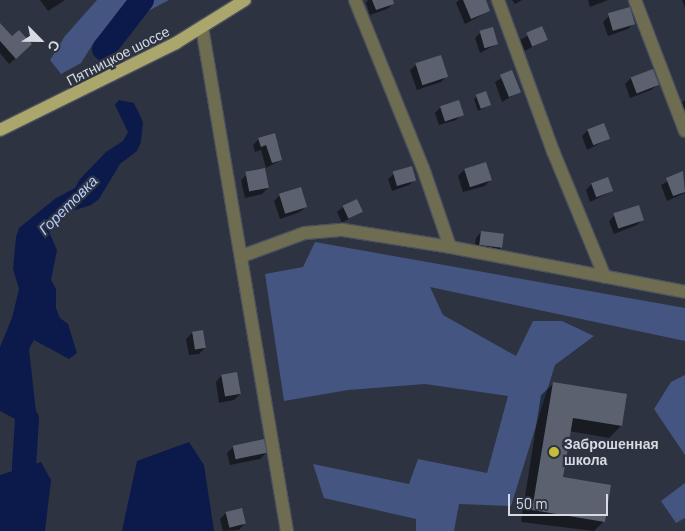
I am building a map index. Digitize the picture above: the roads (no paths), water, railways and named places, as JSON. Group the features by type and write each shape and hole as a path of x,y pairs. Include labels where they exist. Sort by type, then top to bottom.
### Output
{"main road":[{"name":"Пятницкое шоссе","path":"0,130 202,27 245,0"}],"street":[{"path":"355,0 423,168 450,247"},
{"path":"498,0 552,151 605,277"},
{"path":"635,0 685,131"},
{"path":"202,27 287,531"},
{"path":"242,256 305,233 343,230 450,247 685,292"}],"water":[{"path":"119,100 134,103 143,122 141,142 137,151 120,164 99,199 91,205 72,211 49,232 57,250 51,280 56,289 56,308 60,318 68,324 77,353 69,359 34,340 29,349 36,412 24,451 19,442 19,421 0,411 0,347 12,318 19,289 13,269 16,237 19,228 56,198 75,188 80,179 106,152 123,141 128,132 115,105"},
{"path":"189,442 204,465 214,531 122,531 137,461"},
{"path":"41,462 51,480 45,531 0,531 0,475"}],"waterway":[{"name":"Горетовка","path":"104,49 142,0"},
{"name":"Горетовка","path":"27,419 24,467 33,531"}],"place":[{"name":"Заброшенная школа","path":"554,452"}]}
